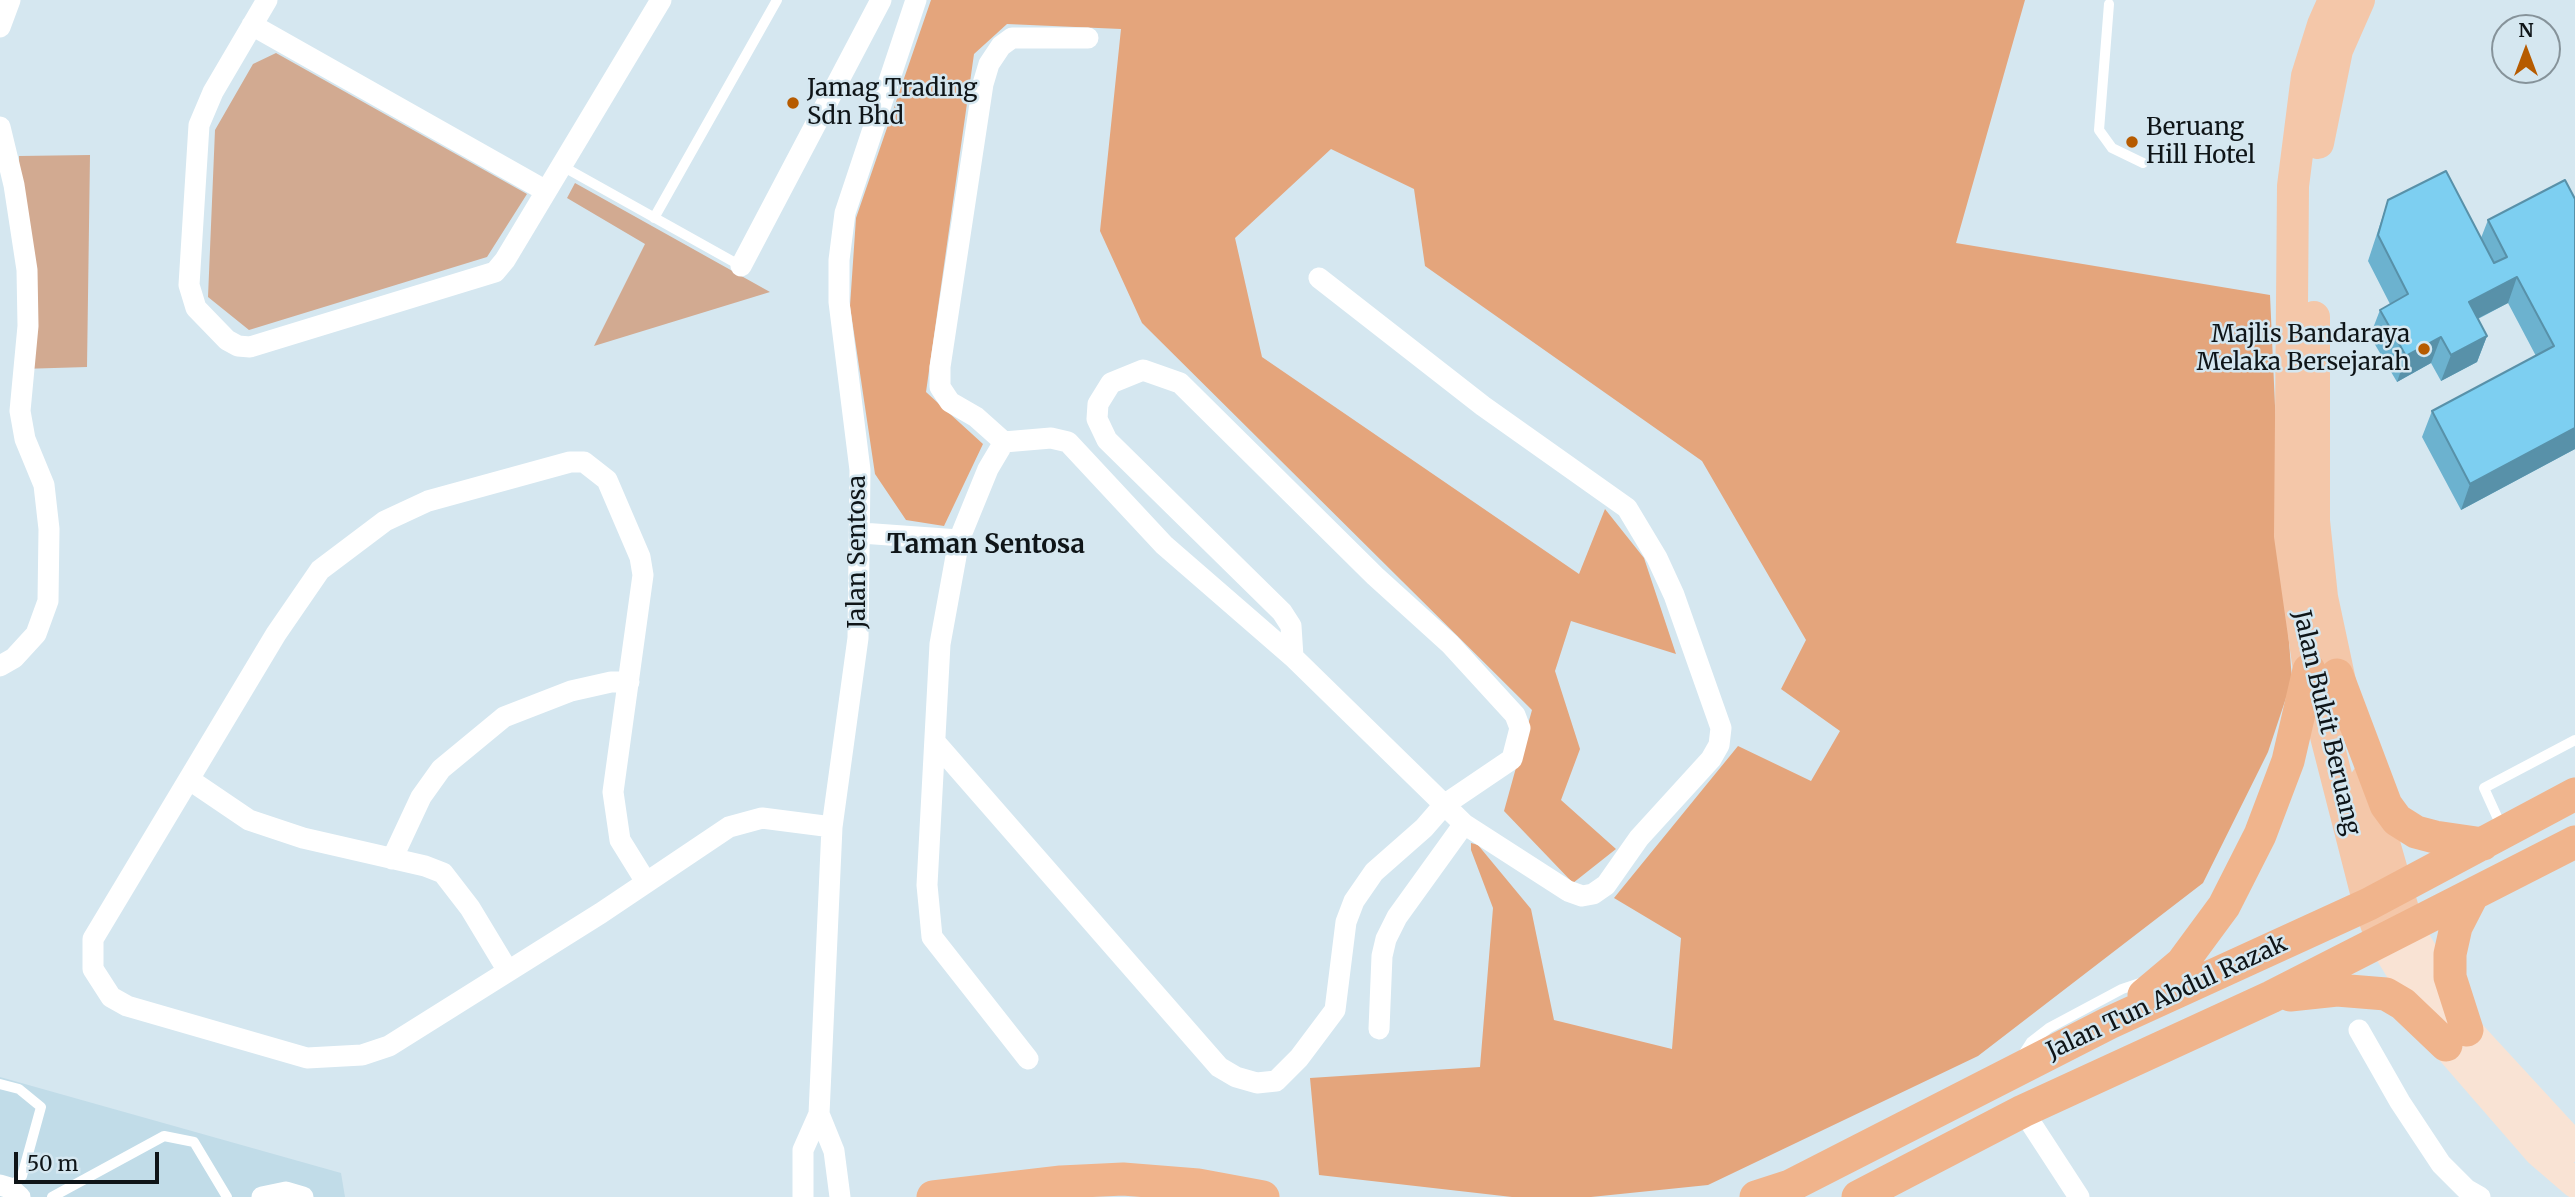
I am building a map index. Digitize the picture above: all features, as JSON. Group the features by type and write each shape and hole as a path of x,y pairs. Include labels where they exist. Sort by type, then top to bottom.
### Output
{"highway":[{"path":"2323,672 2386,805 2398,820 2425,835 2494,838"},
{"path":"2109,1023 2182,963 2224,905 2260,835 2323,672"},
{"name":"Jalan Tun Abdul Razak","path":"1756,1197 1790,1186 2109,1023 2382,897 2575,794"},
{"name":"Jalan Tun Abdul Razak","path":"1858,1197 2023,1111 2271,998 2575,842"},
{"path":"2457,1037 2450,954 2456,927 2473,894"},
{"path":"2271,998 2337,990 2386,994 2457,1037"},
{"path":"933,1197 1060,1182 1123,1179 1198,1185 1263,1197"}],"main road":[{"name":"Jalan Bukit Beruang","path":"2334,0 2307,76 2293,186 2290,536 2382,897 2395,933"},
{"name":"Jalan Bukit Beruang","path":"2323,672 2322,597 2314,521 2314,184 2320,123 2337,50 2359,0"},
{"path":"2395,933 2457,1037 2539,1152 2575,1183"},
{"path":"2457,1037 2575,1147"}],"street":[{"path":"0,27 10,0"},
{"path":"267,0 213,92 199,125 189,285 196,308 227,340 238,346 250,347 495,272 562,166 652,3"},
{"path":"741,266 881,0"},
{"name":"Jalan Sentosa","path":"803,1197 803,1150 819,1114 832,827 858,638 860,470 839,302 839,260 845,213 916,0"},
{"path":"252,25 547,191"},
{"path":"1088,38 1012,38 1001,46 989,64 983,84 940,367 940,387 950,402 976,417 1004,442 1051,438 1068,442 1164,545 1293,657 1464,824 1568,891 1582,896 1593,894 1606,885 1639,838 1711,760 1719,745 1721,728 1674,595 1657,558 1626,508 1483,406 1319,278"},
{"path":"0,127 14,185 27,270 28,326 20,411 25,439 44,485 49,529 48,601 36,634 14,657 0,666"},
{"path":"935,742 1219,1067 1236,1077 1257,1083 1276,1082 1299,1058 1335,1010 1346,922 1354,901 1374,872 1424,828 1444,805 1512,759 1520,739 1515,715 1450,644 1375,576 1180,383 1143,370 1111,383 1098,404 1097,419 1107,440 1282,612 1291,626 1293,657"},
{"path":"1004,442 988,468 959,540 940,644 927,885 932,937 1028,1059"},
{"path":"646,883 620,840 612,792 643,575 640,557 607,480 584,462 557,465 428,500 385,521 320,570 284,623 93,939 93,969 111,997 127,1006 307,1058 342,1058 390,1046 646,883 729,827 762,818 832,827"},
{"path":"861,533 959,540"},
{"path":"392,859 421,797 441,769 494,725 533,704 571,691 611,682 629,682"},
{"path":"190,780 249,820 303,838 443,873 470,908 508,971"},
{"path":"1379,1029 1382,956 1386,939 1397,917 1464,824"},
{"path":"2359,1031 2400,1102 2441,1164 2466,1189 2480,1197"},
{"path":"2023,1111 2079,1197"},
{"name":"Jalan Sentosa","path":"819,1114 834,1151 840,1197"},
{"path":"262,1197 286,1192 303,1197"}],"lane":[{"path":"654,218 777,0"},
{"path":"2109,4 2099,130 2112,148 2144,163"},
{"path":"562,166 741,266"},
{"path":"2494,838 2484,788 2575,740"},
{"path":"2011,1073 2031,1042 2049,1028 2122,989 2169,974"},
{"path":"0,1084 19,1089 41,1107 22,1176 10,1190"},
{"path":"52,1197 164,1136 194,1142 227,1197"}],"shaded area":[{"path":"931,0 2025,0 1956,243 2270,295 2281,539 2292,680 2268,752 2203,883 1978,1056 1708,1185 1591,1197 1512,1197 1319,1175 1310,1078 1480,1067 1493,908 1471,850 1471,843 1478,845 1531,909 1554,1020 1672,1049 1681,938 1614,898 1738,746 1811,781 1840,731 1781,689 1806,640 1702,461 1425,266 1414,189 1331,149 1235,238 1262,357 1579,574 1605,509 1644,558 1676,654 1571,621 1555,671 1580,749 1561,800 1616,849 1573,883 1504,811 1532,710 1142,323 1100,231 1121,29 1007,24 974,54 926,392 983,444 944,526 906,520 875,474 850,306 856,218"},
{"path":"276,53 527,194 487,257 249,330 208,297 215,130 253,64"},
{"path":"90,155 87,367 21,369 19,156"},
{"path":"575,183 770,292 594,346 645,244 567,198"},
{"path":"0,1077 341,1173 345,1197 0,1197"}],"building":[{"name":"Majlis Bandaraya Melaka Bersejarah","path":"2446,171 2494,263 2507,257 2488,220 2565,180 2575,199 2575,428 2470,484 2432,411 2554,346 2517,277 2469,302 2487,336 2451,355 2441,337 2406,356 2380,310 2408,294 2378,235 2388,200"}],"place":[{"name":"Jamag Trading Sdn Bhd","path":"793,103"},
{"name":"Beruang Hill Hotel","path":"2132,142"},
{"name":"Majlis Bandaraya Melaka Bersejarah","path":"2424,349"}],"district":[{"name":"Taman Sentosa","path":"986,546"}]}
